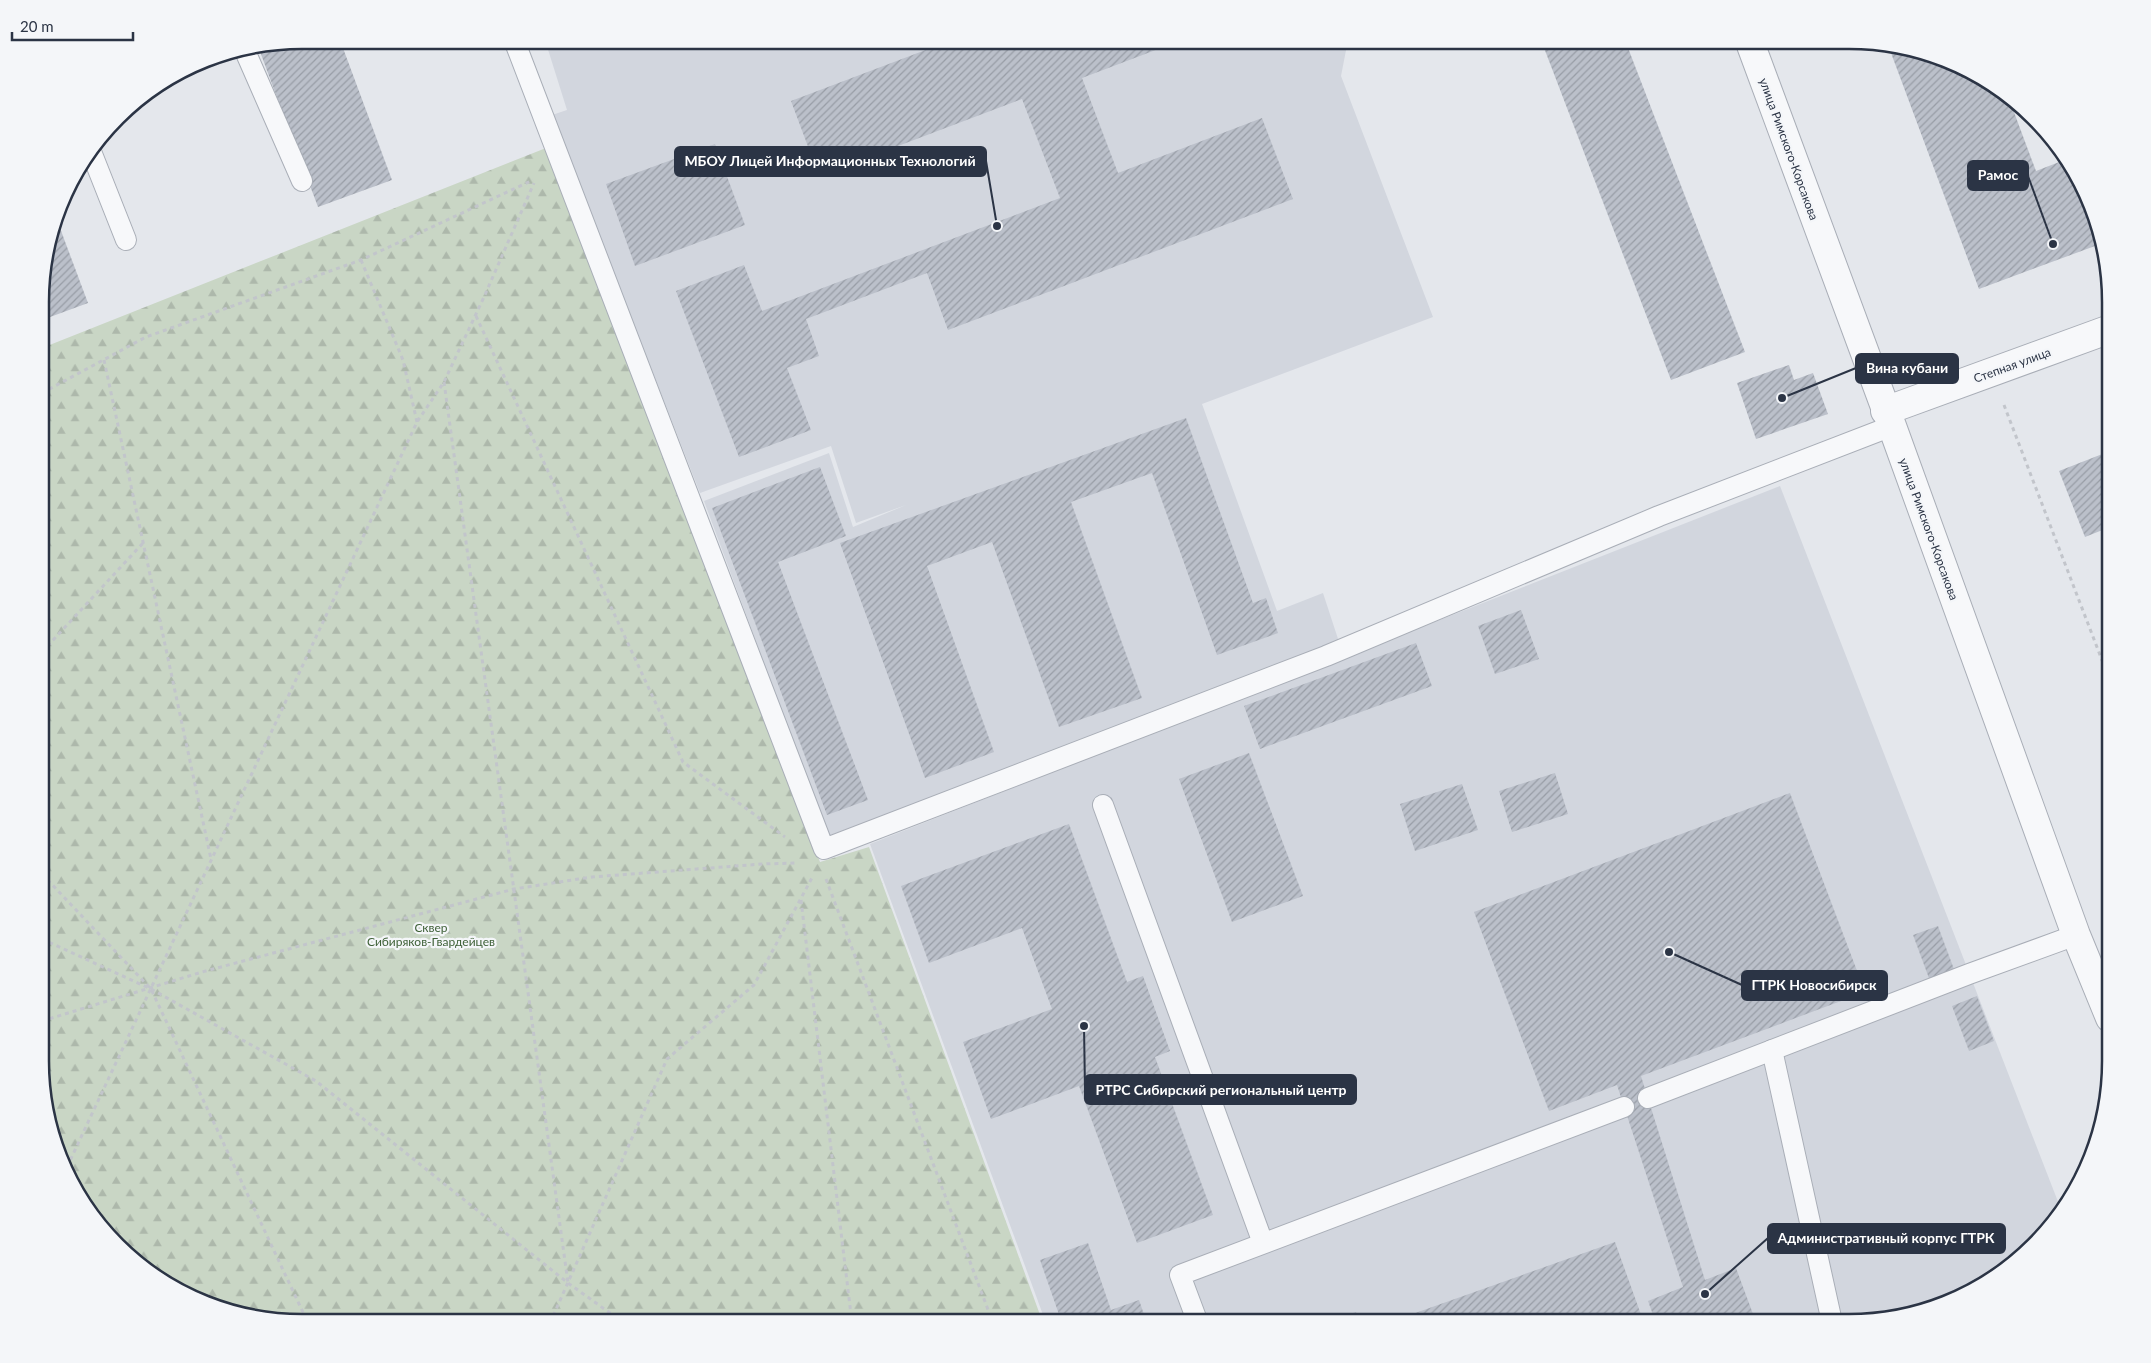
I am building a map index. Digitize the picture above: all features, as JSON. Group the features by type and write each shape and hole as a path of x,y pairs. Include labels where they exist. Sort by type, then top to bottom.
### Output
{"street":[{"name":"улица Римского-Корсакова","path":"1752,49 2076,935 2102,998"},
{"name":"Степная улица","path":"1888,418 1991,372 2102,332"}],"lane":[{"path":"517,49 824,849 1326,656 1888,418"},
{"path":"247,55 302,181"},
{"path":"93,158 126,240"},
{"path":"1104,805 1263,1243"},
{"path":"1648,1098 2076,935"},
{"path":"1772,1050 1830,1314"},
{"path":"1195,1314 1180,1275 1624,1107"}],"path":[{"path":"49,389 146,337 361,260 536,179 476,316 444,382 417,422 70,1161"},
{"path":"361,260 403,360 417,422"},
{"path":"476,316 683,762 790,840"},
{"path":"104,360 211,859"},
{"path":"1991,372 2102,660"},
{"path":"444,382 568,1283"},
{"path":"49,645 143,544"},
{"path":"49,1019 202,972 514,890 592,877 762,864 800,863"},
{"path":"554,1314 666,1059 754,985 816,870"},
{"path":"823,872 990,1314"},
{"path":"49,881 151,989 304,1314"},
{"path":"801,899 851,1314"},
{"path":"49,942 151,989 316,1081 568,1283 611,1314"}],"shaded area":[{"path":"548,49 1346,49 1341,76 1433,317 1202,404 1277,611 1323,593 1340,645 828,836 704,501 829,453 853,527 906,505 856,523 831,446 700,493 552,115 567,110"},
{"path":"1780,486 2059,1204 2028,1240 1990,1272 1961,1288 1931,1301 1915,1306 1866,1314 1043,1314 870,844"}],"green space":[{"name":"Сквер Сибиряков-Гвардейцев","path":"546,148 820,862 869,847 1040,1314 285,1314 236,1306 205,1295 161,1272 123,1240 91,1202 68,1158 57,1127 49,1078 49,345"}],"building":[{"path":"285,49 343,49 392,180 318,207 260,53"},
{"path":"928,49 1158,49 1082,78 1118,173 1262,118 1293,199 948,330 927,273 806,319 819,356 787,368 811,430 739,457 676,291 744,265 762,311 1060,198 1022,99 819,176 791,101"},
{"path":"1544,49 1628,49 1745,352 1671,380"},
{"path":"1891,53 1915,57 1946,68 1990,91 2003,101 2013,109 2036,171 2060,162 2076,190 2089,220 2096,246 1979,289"},
{"path":"715,144 745,225 635,266 606,184"},
{"path":"60,227 88,303 49,317 49,285"},
{"path":"1789,365 1794,380 1813,373 1828,414 1756,439 1737,383"},
{"path":"1186,418 1253,603 1266,598 1278,633 1217,655 1152,473 1071,502 1142,698 1059,727 992,542 927,566 994,752 925,778 840,543"},
{"path":"2102,454 2102,530 2085,537 2059,471"},
{"path":"820,467 846,536 778,562 868,800 827,815 712,508"},
{"path":"1521,610 1539,659 1495,674 1478,626"},
{"path":"1416,643 1432,686 1260,749 1244,706"},
{"path":"1249,753 1303,896 1232,922 1179,779"},
{"path":"1555,773 1568,814 1512,832 1499,791"},
{"path":"1462,784 1478,830 1415,851 1400,804"},
{"path":"1790,793 1865,992 1641,1076 1705,1280 1736,1268 1753,1314 1653,1314 1648,1301 1683,1287 1617,1085 1549,1111 1474,912"},
{"path":"1069,824 1127,982 1143,976 1170,1051 1155,1057 1213,1215 1137,1243 1079,1086 991,1119 963,1042 1052,1009 1022,928 929,963 901,886"},
{"path":"1938,926 1955,972 1930,981 1913,935"},
{"path":"1977,996 1994,1041 1969,1051 1952,1006"},
{"path":"1615,1242 1641,1314 1412,1314"},
{"path":"1088,1243 1111,1310 1139,1300 1144,1314 1059,1314 1040,1260"}],"place":[{"name":"МБОУ Лицей Информационных Технологий","path":"997,226"},
{"name":"Рамос","path":"2053,244"},
{"name":"Вина кубани","path":"1782,398"},
{"name":"ГТРК Новосибирск","path":"1669,952"},
{"name":"РТРС Сибирский региональный центр","path":"1084,1026"},
{"name":"Административный корпус ГТРК","path":"1705,1294"}]}
